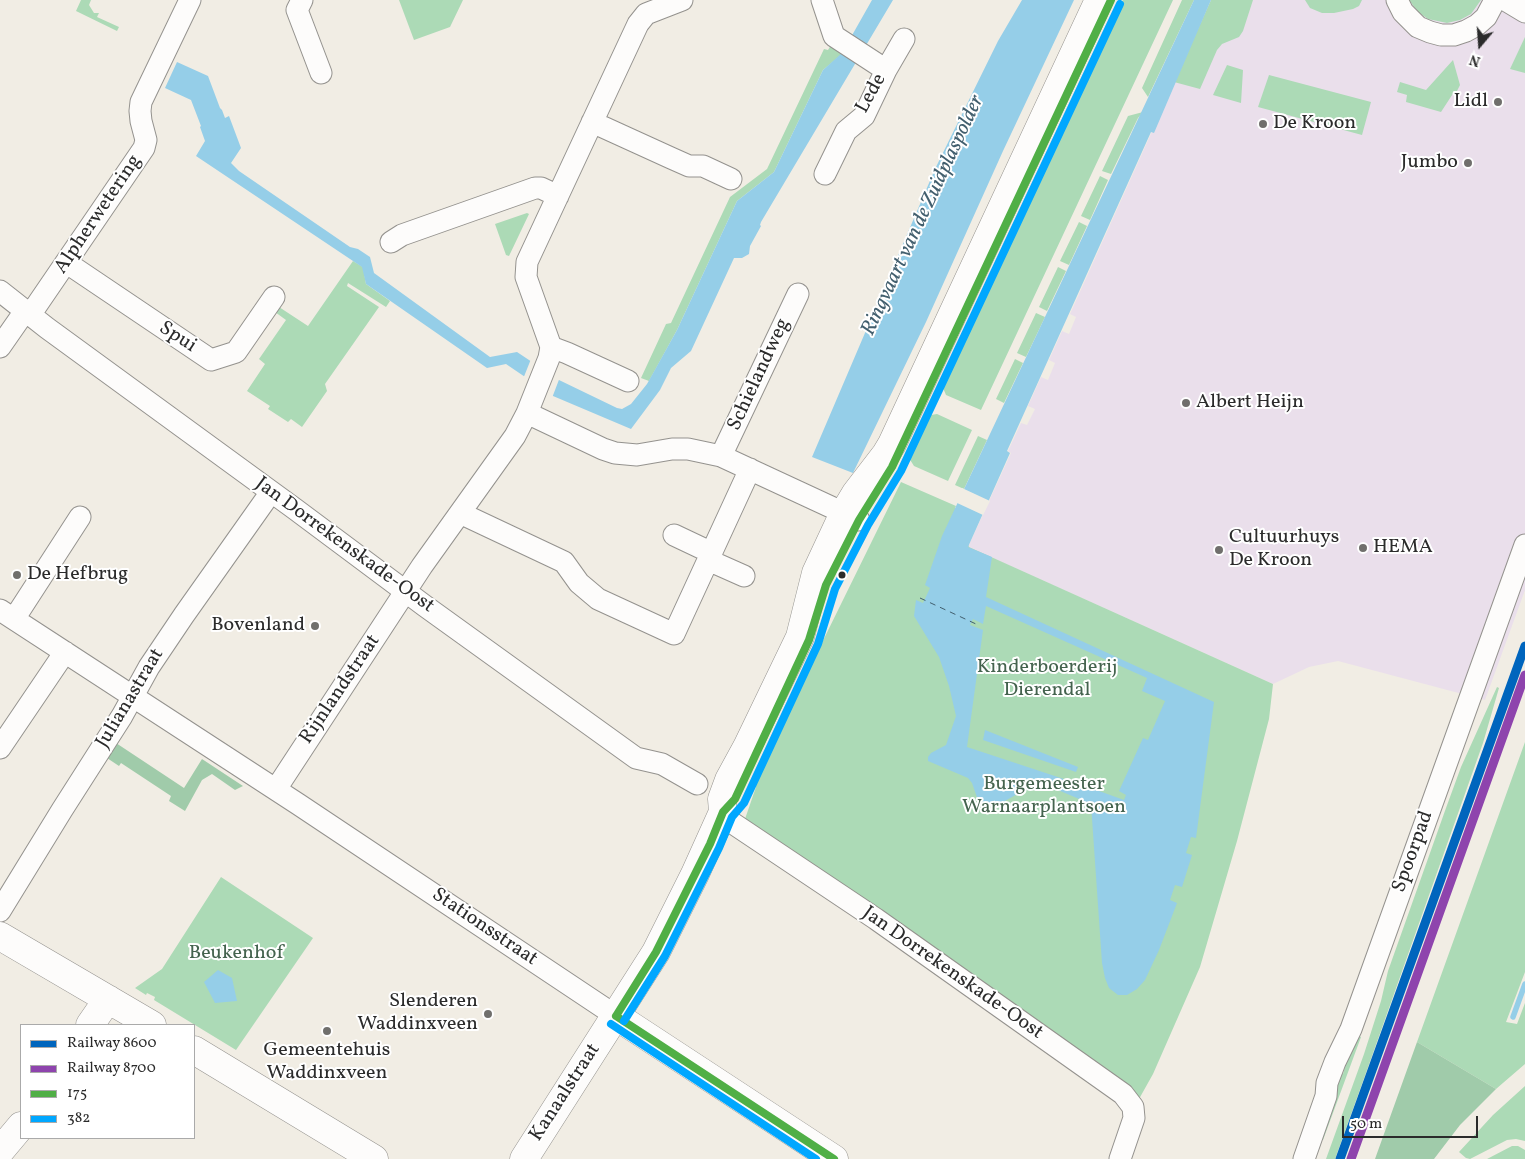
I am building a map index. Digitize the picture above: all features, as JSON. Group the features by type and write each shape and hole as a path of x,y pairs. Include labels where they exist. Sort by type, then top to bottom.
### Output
{"main road":[{"path":"851,516 856,493 892,444 1099,0"},
{"path":"851,516 892,467 1111,0"},
{"name":"Kanaalstraat","path":"524,1159 656,952 723,814 723,794 800,637 816,573 851,516"},
{"path":"0,936 100,1010 149,1024"},
{"path":"0,951 100,1010 130,1024"},
{"name":"Stationsstraat","path":"616,1016 834,1159"},
{"path":"195,1051 374,1159"},
{"path":"195,1063 354,1159"},
{"path":"0,1151 20,1127"}],"street":[{"name":"Alpherwetering","path":"0,347 66,263 144,148 146,140 140,121 141,102 190,0"},
{"path":"302,0 298,10 321,73"},
{"path":"406,591 515,436 528,413 548,357 525,272 527,262 641,19 651,12 682,0"},
{"path":"822,0 834,36 886,70"},
{"path":"1397,0 1403,12 1418,27 1442,35 1460,33 1476,25 1486,17 1495,0"},
{"path":"1504,0 1525,12"},
{"name":"Lede","path":"825,174 846,130 864,116 886,70 904,39"},
{"path":"592,122 689,166 703,166 731,179"},
{"path":"391,242 402,235 535,188 541,188 558,196"},
{"name":"Spui","path":"66,263 210,360 236,352 274,296"},
{"name":"Jan Dorrekenskade-Oost","path":"0,291 271,492 636,758 662,764 698,784"},
{"name":"Schielandweg","path":"721,456 798,294"},
{"path":"548,357 567,352 628,380"},
{"name":"Schielandweg","path":"528,413 615,452 637,454 672,449 721,456 851,516"},
{"path":"460,513 564,562 579,582 598,599 674,634 750,469"},
{"name":"Julianastraat","path":"0,911 122,716 141,680 184,615 271,492"},
{"path":"7,614 80,518"},
{"path":"674,535 744,576"},
{"name":"Spoorpad","path":"1304,1159 1326,1096 1330,1076 1351,1029 1525,545"},
{"name":"Rijnlandstraat","path":"276,789 406,591"},
{"name":"Stationsstraat","path":"7,614 276,789 616,1016"},
{"path":"0,748 66,652"},
{"name":"Jan Dorrekenskade-Oost","path":"723,814 876,919 1123,1094 1133,1107 1134,1118 1120,1159"}],"shaded area":[{"path":"1211,0 1525,0 1525,590 1485,700 1338,661 1309,667 1273,684 968,547 1011,453 1008,451 1021,423 1027,425 1035,409 1028,406 1041,377 1048,380 1055,363 1049,360 1062,331 1069,334 1076,317 1070,314"}],"green space":[{"path":"81,0 91,0 89,5 94,13 99,13 97,17 119,27 117,31 76,11"},
{"path":"399,0 463,0 450,27 414,40"},
{"path":"1123,0 1173,0 981,410 946,395 941,383 1116,9"},
{"path":"1182,0 1194,0 1148,97 1142,88"},
{"path":"1211,0 1253,0 1243,31 1239,37 1222,44 1217,50 1200,89 1174,82"},
{"path":"1305,0 1362,0 1359,6 1353,9 1334,13 1322,13 1310,8"},
{"path":"1409,0 1481,0 1471,14 1460,20 1447,23 1428,19 1418,12"},
{"path":"1525,37 1525,73 1510,69"},
{"path":"831,45 844,51 823,70 774,172 737,201 677,330 649,381 641,378 666,324 671,323 730,197 767,169 824,49 828,50"},
{"path":"1453,60 1460,85 1441,112 1406,102 1407,95 1397,92 1400,82 1426,90"},
{"path":"1227,65 1243,70 1241,103 1213,95"},
{"path":"1269,75 1371,102 1362,135 1258,107"},
{"path":"1143,112 1138,118 1111,174 1102,171 1128,116"},
{"path":"1100,176 1108,180 1090,220 1081,216"},
{"path":"527,213 529,214 509,256 506,255 495,224"},
{"path":"1079,222 1087,226 1069,265 1060,261"},
{"path":"353,261 363,267 366,284 390,301 386,307 348,283 347,286 379,307 325,384 327,391 302,427 291,419 288,422 268,409 270,406 247,391 265,364 259,359 286,320 275,312 279,307 308,326"},
{"path":"1058,267 1066,271 1047,311 1039,307"},
{"path":"1036,313 1045,317 1026,357 1017,353"},
{"path":"1015,359 1023,363 1004,403 996,399"},
{"path":"937,414 972,430 948,481 914,466 907,455 925,416"},
{"path":"978,436 987,440 964,489 955,485"},
{"name":"Burgemeester Warnaarplantsoen","path":"901,482 956,506 955,508 969,547 1273,684 1269,719 1237,841 1200,967 1153,1074 1139,1099 752,827 745,819 756,787 752,785"},
{"path":"1497,687 1499,688 1483,743 1335,1159 1326,1159 1364,1054 1381,1001 1388,971 1446,808 1461,767"},
{"path":"1525,742 1525,972 1506,1022 1517,1024 1525,1003 1525,1064 1496,1089 1417,1042"},
{"path":"116,743 184,788 202,759 243,786 235,790 212,774 202,780 185,811 169,801 171,796 121,763 119,766 107,758"},
{"name":"Beukenhof","path":"221,877 313,938 236,1050 154,1000 155,997 147,993 146,995 135,988 162,969"},
{"path":"1356,1035 1361,1037 1323,1140 1319,1139 1336,1072 1343,1074 1345,1066 1339,1064"},
{"path":"1417,1042 1496,1089 1460,1125 1434,1159 1375,1159"},
{"path":"1525,1086 1525,1141 1507,1140 1470,1159 1459,1152 1493,1115"},
{"path":"1512,1146 1518,1146 1525,1150 1525,1159 1487,1159"}],"water":[{"path":"872,0 893,0 761,222 761,226 750,246 749,254 742,258 734,258 691,351 671,368 660,390 631,429 553,396 506,364 487,368 366,284 362,267 196,156 205,141 191,100 165,88 177,62 208,76 225,118 229,116 241,148 231,163 239,171 350,247 358,249 370,257 374,273 490,357 517,352 559,380 622,409 631,404 647,384 677,330 737,201 774,172 823,70 842,53"},
{"name":"Ringvaart van de Zuidplaspolder","path":"1022,0 1074,0 926,322 853,473 812,457 935,169 998,41"},
{"path":"1194,0 1211,0 1154,133 1151,132 1007,451 1010,453 968,547 992,557 986,597 1214,702 1196,838 1191,837 1186,853 1192,855 1182,887 1175,885 1170,900 1177,903 1159,950 1145,980 1137,989 1127,995 1118,995 1109,988 1102,963 1091,804 1039,782 1003,802 987,807 982,806 968,778 928,761 931,753 946,745 956,716 949,686 939,657 914,616 916,600 923,603 930,588 925,585 942,536","holes":["986,606 1147,678 1142,691 1165,701 1148,740 1143,738 1119,791 1126,795 1124,800 967,747 983,630 970,625 973,619 983,624"]},
{"path":"985,730 1078,767 1076,772 983,740"},
{"path":"218,970 232,978 237,1001 215,1003 204,982"}],"pier":[{"path":"531,359 560,377 552,398 523,379"},
{"path":"962,488 990,501 983,515 955,502"}],"waterway":[{"path":"1513,1017 1525,984"}],"ferry route":[{"path":"920,598 976,624"}],"rail line":[{"name":"8600","path":"1340,1159 1525,646"},
{"name":"8700","path":"1351,1159 1525,675"}],"transit line":[{"name":"175","path":"616,1016 656,952 710,844 723,812 735,799 809,640 826,585 859,520 892,467 1111,0"},
{"name":"382","path":"624,1021 665,956 719,848 732,817 744,803 818,644 835,589 868,525 901,471 1120,4"},
{"name":"175","path":"616,1016 834,1159"},
{"name":"382","path":"611,1024 816,1159"}],"place":[{"name":"Lidl","path":"1498,102"},
{"name":"De Kroon","path":"1263,124"},
{"name":"Jumbo","path":"1468,163"},
{"name":"Albert Heijn","path":"1186,403"},
{"name":"HEMA","path":"1363,548"},
{"name":"Cultuurhuys De Kroon","path":"1219,550"},
{"name":"De Hefbrug","path":"17,575"},
{"name":"Bovenland","path":"315,626"},
{"name":"Slenderen Waddinxveen","path":"488,1014"},
{"name":"Gemeentehuis Waddinxveen","path":"327,1031"}],"park label":[{"name":"Kinderboerderij Dierendal","path":"1047,680"}]}
